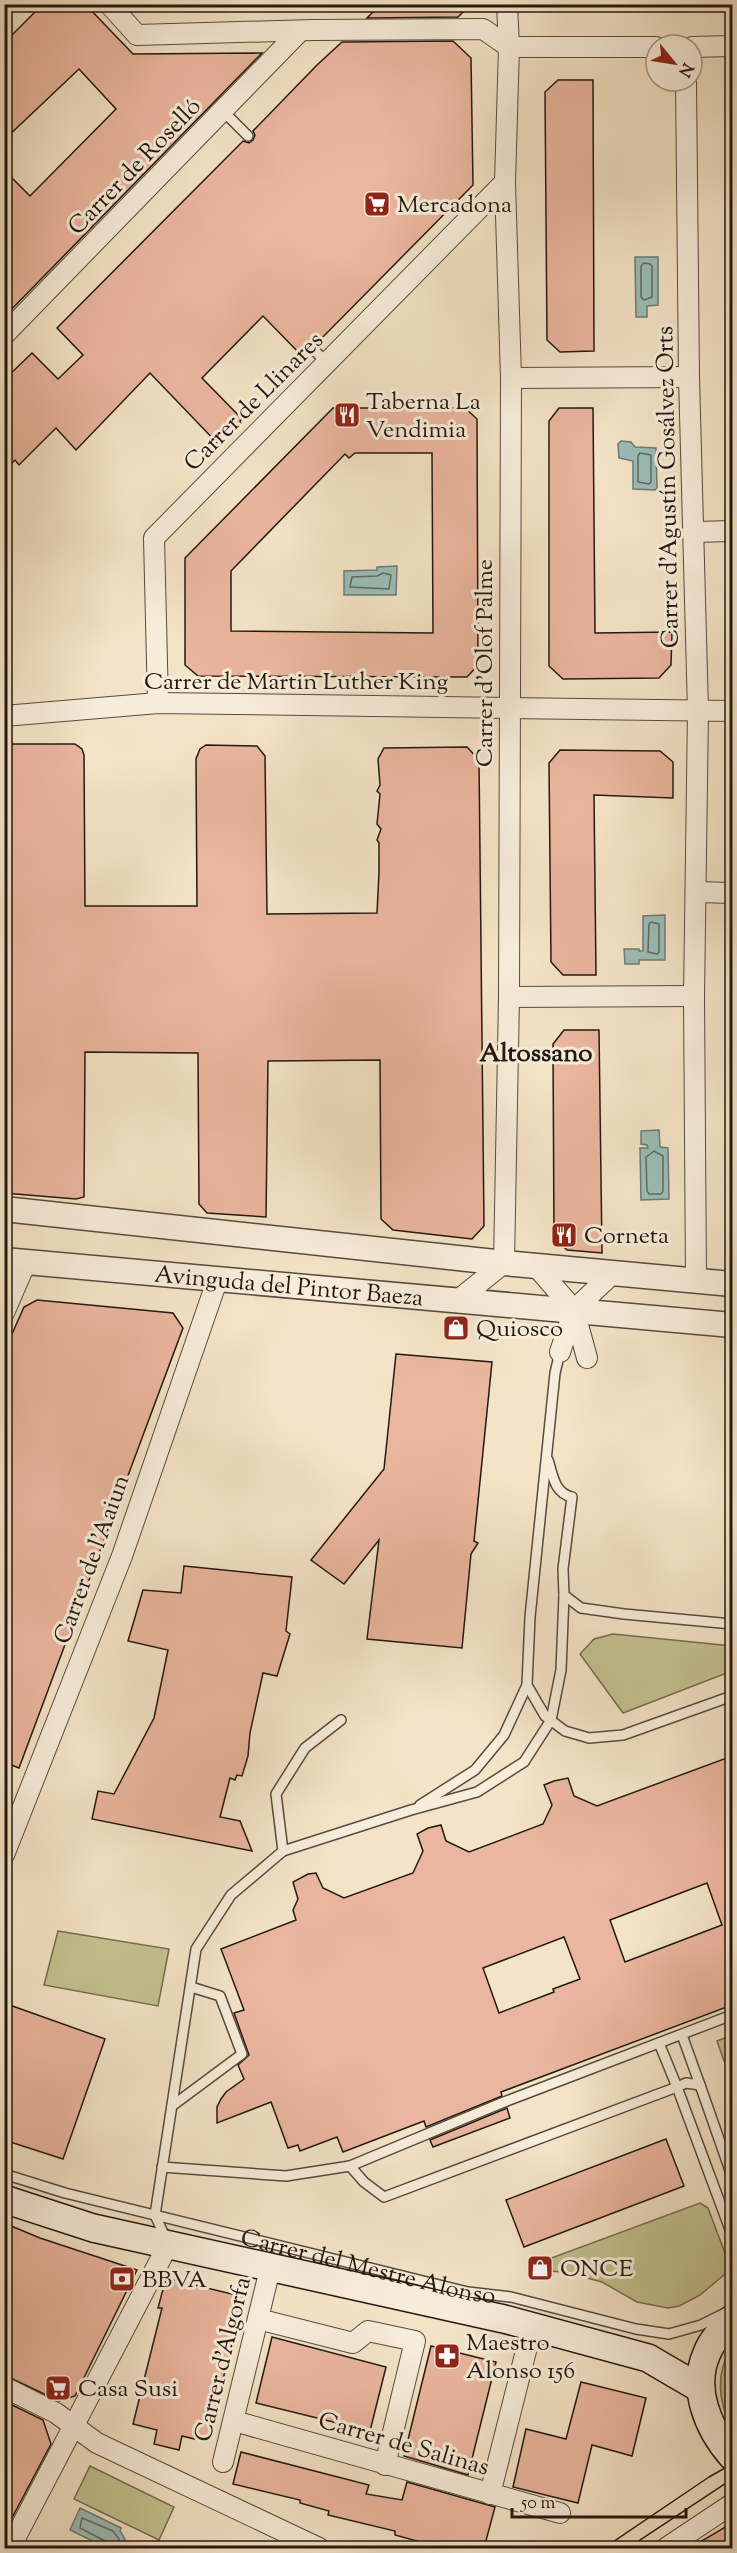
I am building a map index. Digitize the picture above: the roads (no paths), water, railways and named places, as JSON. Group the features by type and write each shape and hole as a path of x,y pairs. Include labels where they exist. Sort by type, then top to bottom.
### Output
{"main road":[{"name":"Carrer del Mestre Alonso","path":"4,2199 93,2228 169,2243 270,2269 532,2327 648,2358 701,2389"},
{"path":"732,2319 707,2350 701,2369 701,2389 706,2416 719,2441 732,2456"}],"street":[{"path":"109,4 137,35 483,29 509,47 644,47"},
{"name":"Carrer d'Olof Palme","path":"504,1263 509,997 508,708 511,378 505,182 509,47 507,4"},
{"name":"Carrer de Roselló","path":"4,335 300,32"},
{"path":"704,47 732,46"},
{"name":"Carrer d'Agustín Gosálvez Orts","path":"686,93 689,376 695,532 698,711 694,996 696,1280"},
{"name":"Carrer de Llinares","path":"158,703 154,538 505,182"},
{"path":"511,378 689,376"},
{"path":"695,532 732,531"},
{"name":"Carrer de Martin Luther King","path":"4,716 158,703 732,711"},
{"path":"696,892 732,893"},
{"path":"509,997 694,996"},
{"name":"Avinguda del Pintor Baeza","path":"4,1209 504,1263 732,1284"},
{"path":"4,1313 15,1261"},
{"name":"Avinguda del Pintor Baeza","path":"15,1261 732,1325"},
{"path":"458,1300 504,1263"},
{"path":"536,1266 574,1310 587,1358"},
{"path":"560,1352 574,1310 613,1272"},
{"name":"Carrer de l'Aaiun","path":"4,1855 122,1556 218,1278"},
{"path":"10,2548 169,2243"},
{"name":"Carrer d'Algorfa","path":"224,2462 270,2269"},
{"path":"258,2319 353,2343 368,2331 415,2341 385,2465"},
{"path":"490,2494 532,2327"},
{"path":"4,2386 56,2413 97,2443 319,2548"},
{"name":"Carrer de Salinas","path":"234,2421 560,2513"},
{"path":"666,2548 732,2504"}],"lane":[{"path":"223,111 248,136"},
{"path":"312,348 327,363"},
{"path":"411,1810 475,1770 504,1735 527,1685 530,1617 546,1455 555,1373 560,1352"},
{"path":"169,2243 154,2215 196,1949 231,1894 284,1851 411,1810 477,1792 524,1762 551,1720 561,1670 563,1569 572,1497 565,1496 556,1488 546,1455"},
{"path":"564,1595 581,1608 732,1623"},
{"path":"527,1685 545,1716 565,1731 589,1738 623,1735 732,1696"},
{"path":"284,1851 276,1794 305,1748 341,1720"},
{"path":"172,2106 242,2054 219,1996 190,1987"},
{"path":"162,2167 286,2176 350,2166 504,2102 732,2015"},
{"path":"682,2035 732,2176"},
{"path":"659,2043 732,2235"},
{"path":"350,2166 364,2182 384,2197 686,2083 700,2085"},
{"name":"Carrer del Mestre Alonso","path":"4,2174 65,2193 154,2215 468,2292 511,2297 636,2329 669,2334 701,2325 732,2309"}],"water":[{"path":"635,257 658,257 658,305 647,306 647,317 636,317"},
{"path":"621,441 631,442 635,447 656,448 657,488 655,490 633,489 633,461 619,458 618,444"},
{"path":"397,566 396,595 344,595 344,571 377,570 377,567"},
{"path":"665,915 665,960 639,960 639,964 625,964 624,949 643,951 643,916"},
{"path":"659,1130 660,1147 668,1148 669,1199 641,1200 640,1148 648,1148 647,1145 641,1144 641,1131"},
{"path":"80,2508 121,2528 120,2531 125,2539 121,2546 107,2548 70,2530"}],"tram line":[{"path":"604,2548 732,2464"},
{"path":"628,2548 732,2479"}],"place":[{"name":"Mercadona","path":"377,204"},
{"name":"Taberna La Vendimia","path":"347,415"},
{"name":"Corneta","path":"564,1235"},
{"name":"Quiosco","path":"456,1328"},
{"name":"ONCE","path":"540,2268"},
{"name":"BBVA","path":"122,2279"},
{"name":"Maestro Alonso 156","path":"447,2356"},
{"name":"Casa Susi","path":"58,2388"}],"district":[{"name":"Altossano","path":"536,1052"}]}
